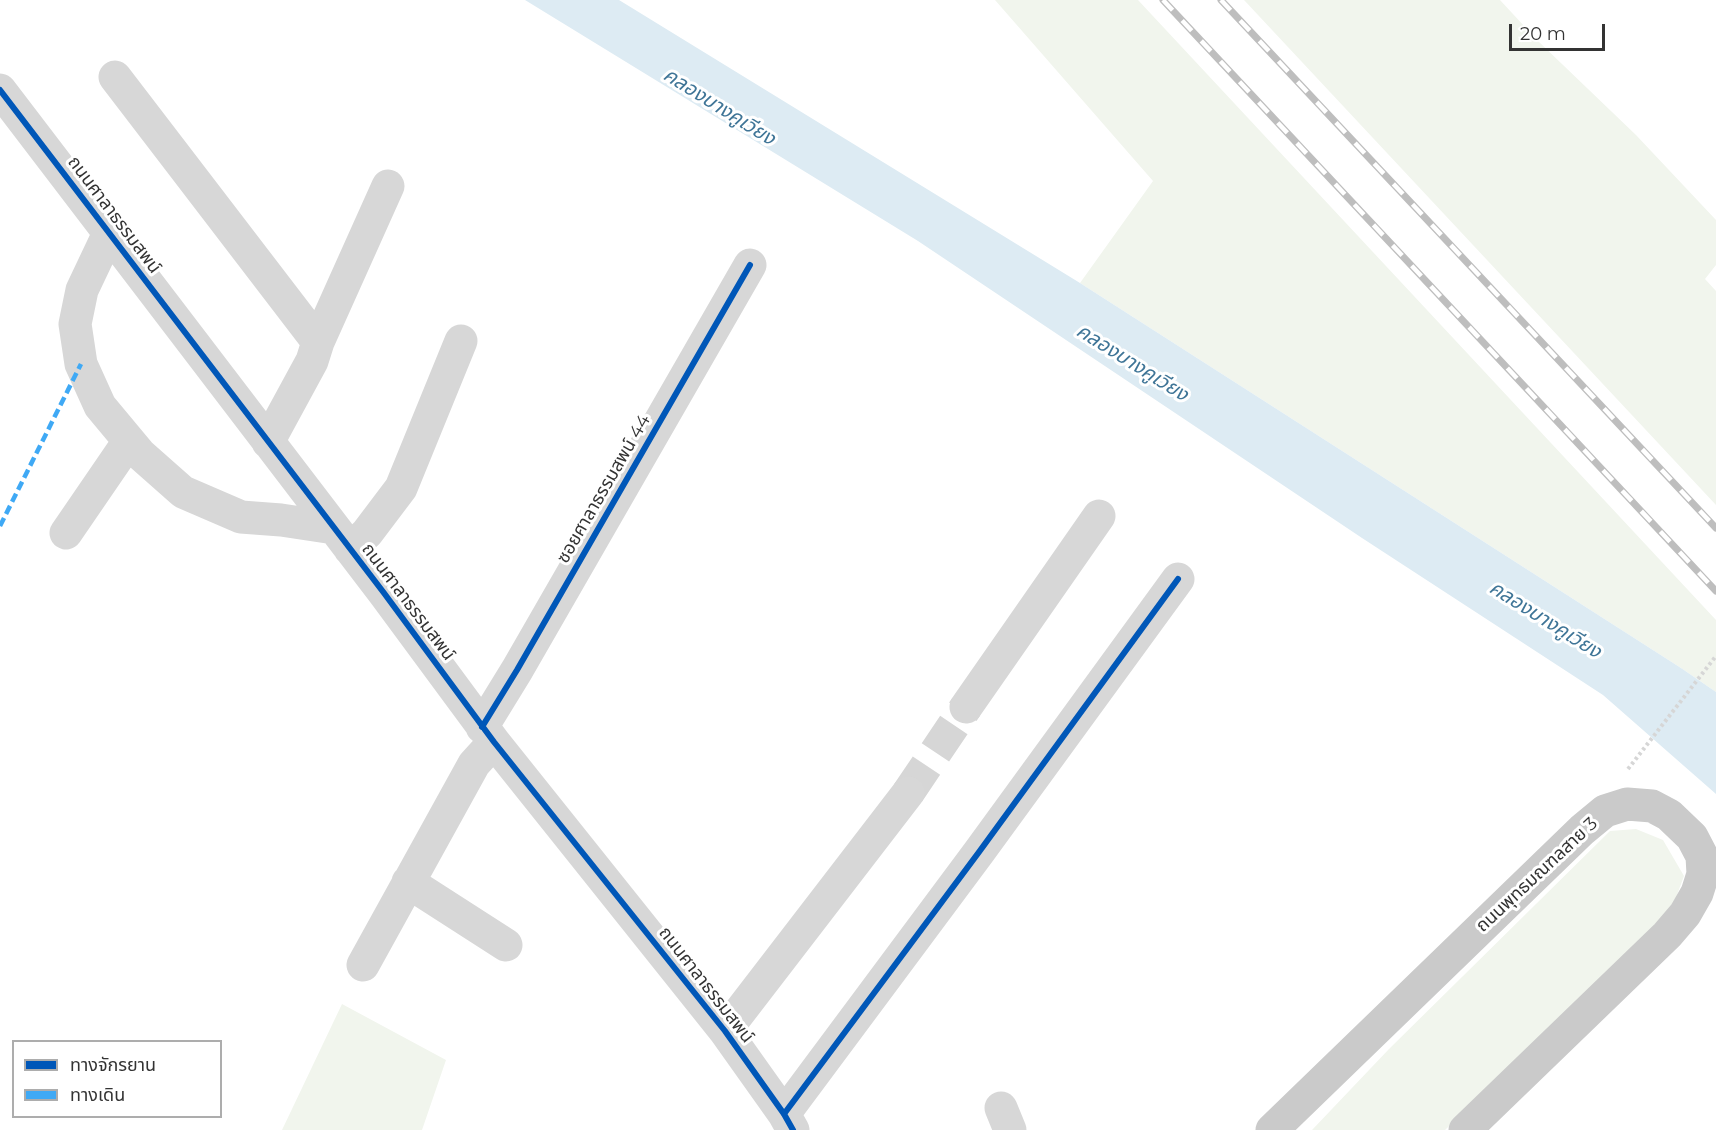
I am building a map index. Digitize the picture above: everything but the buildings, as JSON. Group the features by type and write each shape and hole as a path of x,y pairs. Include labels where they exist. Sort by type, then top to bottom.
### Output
{"main road":[{"name":"ถนนพุทธมณฑลสาย 3","path":"1272,1130 1582,830 1605,812 1627,804 1652,806 1669,815 1692,837 1702,856 1703,874 1697,893 1685,914 1667,935 1465,1130"}],"street":[{"path":"115,77 318,342"},
{"name":"ถนนศาลาธรรมสพน์","path":"0,90 342,538 488,734 725,1031 789,1122"},
{"path":"268,442 312,362 318,342 388,186"},
{"path":"109,234 82,290 75,324 81,364 100,406 140,454 183,492 241,517 281,520 342,538 367,533 401,488 461,341"},
{"name":"ซอยศาลาธรรมสพน์ 44","path":"363,965 474,764 517,670 750,265"},
{"path":"66,533 129,441"},
{"path":"966,707 1099,516"},
{"path":"789,1122 979,852 1178,579"},
{"path":"725,1031 908,793"},
{"path":"408,882 506,945"}],"path":[{"path":"1628,769 1716,656"}],"shaded area":[{"path":"995,0 1138,0 1716,620 1716,692 1080,283 1153,181"},
{"path":"1244,0 1500,0 1538,41 1636,135 1716,220 1716,265 1705,279 1716,291 1716,505"},
{"path":"1636,829 1663,840 1684,876 1671,911 1445,1130 1312,1130 1389,1049 1610,831"},
{"path":"342,1004 446,1060 422,1130 282,1130"}],"water":[{"name":"คลองบางคูเวียง","path":"525,0 619,0 1080,283 1681,668 1716,692 1716,794 1603,695 1362,538 918,241"}],"tunnel":[{"path":"908,793 966,707"}],"railway":[{"path":"1163,0 1716,591"},
{"path":"1221,0 1716,528"}],"marked path":[{"path":"0,526 81,364"}],"cycle path":[{"path":"0,90 384,593 494,742 725,1031 793,1130"},
{"path":"482,727 750,265"},
{"path":"784,1114 1178,579"}]}
